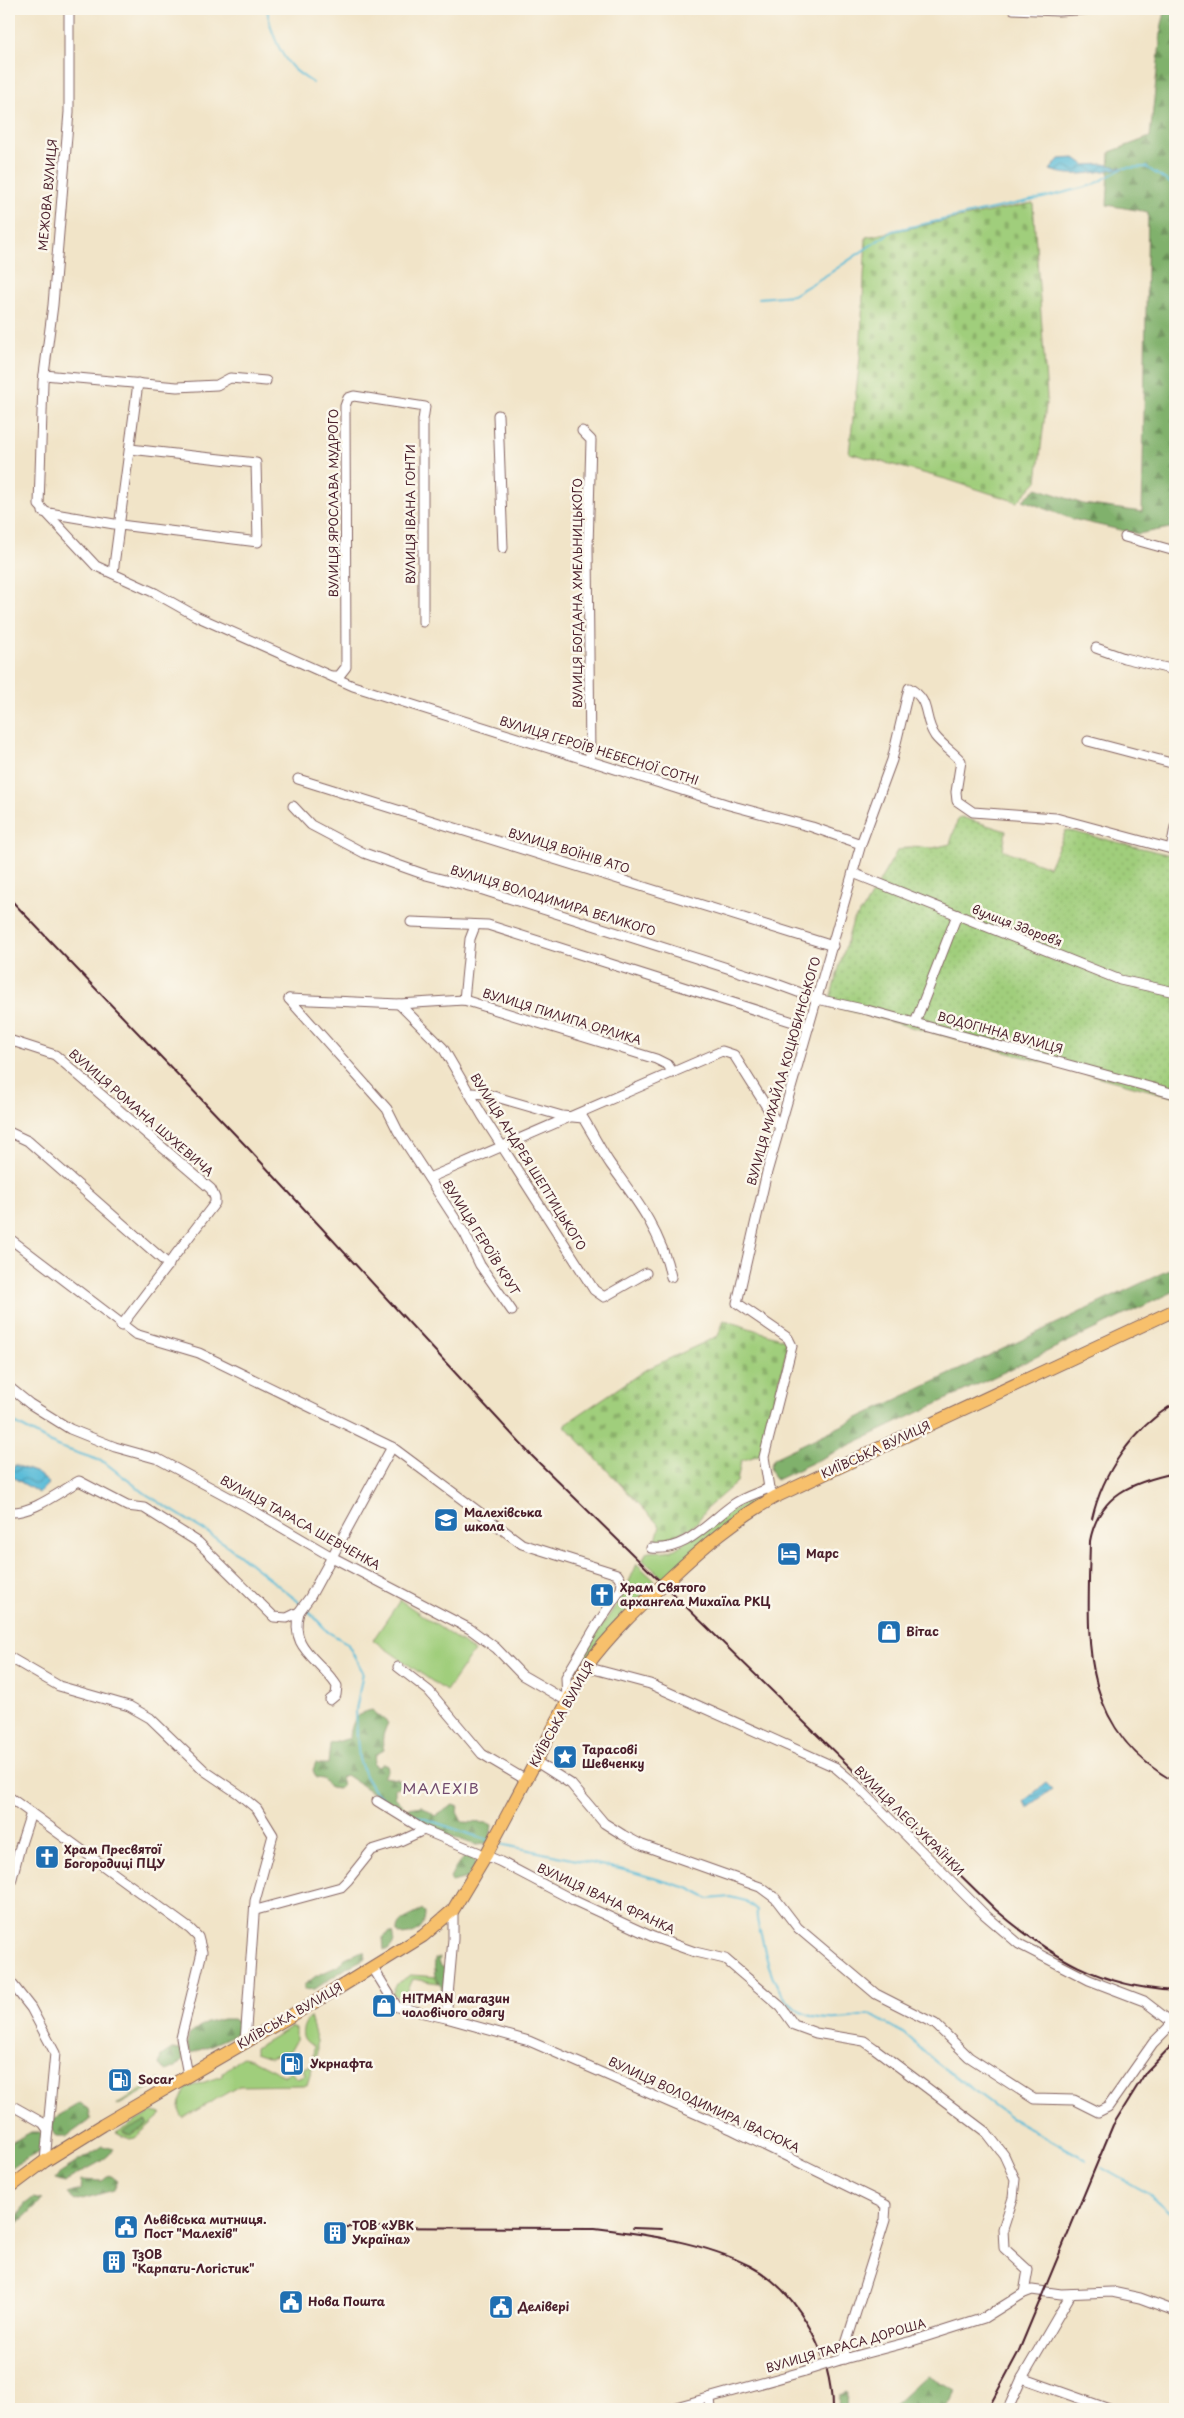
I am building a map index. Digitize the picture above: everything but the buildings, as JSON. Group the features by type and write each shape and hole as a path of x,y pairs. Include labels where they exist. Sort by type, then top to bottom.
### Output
{"highway":[{"name":"КИЇВСЬКА ВУЛИЦЯ","path":"9,2188 45,2161 372,1968 423,1936 453,1910 486,1855 566,1701 586,1667 620,1627 692,1557 724,1529 772,1492 1175,1310"}],"street":[{"name":"МЕЖОВА ВУЛИЦЯ","path":"44,512 39,505 43,378 53,305 69,112 69,9"},
{"path":"1013,9 1097,9"},
{"path":"43,378 201,386 217,384 230,378 266,381"},
{"path":"113,573 138,382"},
{"name":"ВУЛИЦЯ ЯРОСЛАВА МУДРОГО","path":"331,676 339,676 346,667 345,406 348,398 354,396 425,407"},
{"name":"ВУЛИЦЯ ІВАНА ГОНТИ","path":"423,622 423,420 425,407"},
{"path":"498,415 503,548"},
{"name":"ВУЛИЦЯ БОГДАНА ХМЕЛЬНИЦЬКОГО","path":"582,431 591,440 588,547 590,760"},
{"path":"44,512 120,525 258,542 256,463 130,449"},
{"name":"ВУЛИЦЯ ГЕРОЇВ НЕБЕСНОЇ СОТНІ","path":"44,512 96,566 196,616 362,689 861,844"},
{"path":"1126,537 1175,551"},
{"path":"1096,648 1124,658 1175,670"},
{"name":"ВУЛИЦЯ МИХАЙЛА КОЦЮБИНСЬКОГО","path":"772,1492 764,1457 792,1346 788,1338 737,1303 767,1172 861,844 892,760 909,688 925,702 934,735 961,761 956,792 957,801 973,812 1056,818 1173,849"},
{"path":"1088,741 1175,764"},
{"name":"ВУЛИЦЯ ВОЇНІВ АТО","path":"298,779 833,946"},
{"name":"ВУЛИЦЯ ВОЛОДИМИРА ВЕЛИКОГО","path":"293,806 310,825 364,853 426,875 480,890 817,999"},
{"path":"1173,849 1175,828"},
{"name":"вулиця Здоровʼя","path":"853,873 1120,980 1175,992"},
{"path":"915,1023 957,915"},
{"path":"411,922 475,926 488,925 809,1027"},
{"name":"ВУЛИЦЯ ПИЛИПА ОРЛИКА","path":"475,926 471,935 464,1000 656,1058 668,1065 673,1073"},
{"name":"ВУЛИЦЯ ГЕРОЇВ КРУТ","path":"399,1004 289,999 382,1103 465,1234 480,1266 512,1311"},
{"name":"ВОДОГІННА ВУЛИЦЯ","path":"817,999 915,1023 1175,1094"},
{"path":"399,1004 464,1000"},
{"name":"ВУЛИЦЯ АНДРЕЯ ШЕПТИЦЬКОГО","path":"399,1004 443,1048 482,1115 594,1290 604,1297 646,1273"},
{"name":"ВУЛИЦЯ РОМАНА ШУХЕВИЧА","path":"9,1040 55,1056 211,1189 215,1198 214,1203 169,1265 121,1326"},
{"path":"673,1073 722,1051 734,1055 780,1128"},
{"name":"ВУЛИЦЯ ГЕРОЇВ КРУТ","path":"429,1178 673,1073"},
{"path":"471,1094 486,1094 583,1118 610,1164 649,1219 663,1246 671,1278"},
{"path":"9,1132 28,1141 169,1265"},
{"path":"9,1238 121,1326 135,1334 199,1353 392,1447 522,1544 613,1571 620,1576 622,1582 619,1593 594,1628 566,1677 566,1701"},
{"name":"ВУЛИЦЯ ТАРАСА ШЕВЧЕНКА","path":"9,1387 30,1404 70,1429 115,1447 158,1459 247,1506 332,1557 470,1629 496,1648 522,1675 566,1701"},
{"path":"330,1700 336,1695 336,1686 329,1674 297,1639 295,1626 299,1612 320,1581 392,1447"},
{"path":"9,1512 16,1512 37,1505 79,1482 127,1506 144,1508 198,1542 274,1617 287,1618 299,1612"},
{"path":"651,1548 675,1547 695,1535 735,1503 772,1492"},
{"path":"9,1657 59,1686 129,1706 150,1718 205,1771 257,1809 273,1835 255,1900 256,1910 245,2042"},
{"path":"398,1667 428,1691 482,1754 526,1780"},
{"name":"ВУЛИЦЯ ЛЕСІ УКРАЇНКИ","path":"535,1761 571,1784 604,1823 623,1836 642,1845 760,1886 775,1898 798,1928 876,1994 935,2024 969,2057 1034,2099 1074,2100 1098,2112 1102,2111 1108,2106 1152,2043 1166,2032 1170,2021 1144,2001 1088,1980 1018,1944 984,1914 855,1784 835,1767 650,1684 586,1667"},
{"path":"9,1797 190,1928 198,1937 202,1952 181,2038 188,2075"},
{"path":"377,1801 424,1830 486,1855"},
{"path":"9,1890 20,1846 31,1813"},
{"path":"256,1910 341,1887 372,1850 398,1842 424,1830"},
{"name":"ВУЛИЦЯ ІВАНА ФРАНКА","path":"486,1855 653,1937 695,1952 726,1959 781,2007 794,2025 816,2033 864,2041 986,2133 1004,2155 1015,2178 1013,2198 1003,2230 1004,2248 1028,2270 1024,2293"},
{"path":"446,2018 453,1940 453,1910"},
{"name":"ВУЛИЦЯ ВОЛОДИМИРА ІВАСЮКА","path":"372,1968 397,2007 446,2018 529,2041 733,2130 886,2205 885,2220 842,2360"},
{"path":"9,1980 31,2008 55,2053 45,2161"},
{"path":"9,2104 43,2123 48,2130"},
{"path":"1024,2293 1036,2290 1071,2294 1102,2291 1121,2293 1175,2311"},
{"name":"ВУЛИЦЯ ТАРАСА ДОРОША","path":"669,2409 912,2341 984,2318 1024,2293"},
{"path":"1008,2409 1022,2378 1071,2294"},
{"path":"1022,2378 1109,2409"},
{"path":"710,2398 711,2409"},
{"path":"1174,2409 1175,2405"}],"green space":[{"path":"1166,9 1175,9 1175,527 1138,534 1072,519 1023,500 1037,488 1083,504 1142,512 1148,212 1107,205 1110,152 1150,137 1162,24"},
{"path":"1033,203 1047,397 1037,481 1017,502 949,480 849,453 860,358 866,237"},
{"path":"961,817 1006,831 1003,850 1049,867 1066,830 1175,856 1175,1097 828,1005 853,921 864,908 897,851 908,847 933,848 950,844 958,819"},
{"path":"1175,1267 1175,1291 776,1480 773,1477 770,1467 774,1458"},
{"path":"724,1320 783,1339 788,1344 762,1454 741,1461 737,1482 707,1508 695,1525 662,1542 656,1540 660,1526 564,1425 645,1370 718,1336"},
{"path":"766,1494 664,1579 643,1560 648,1552 675,1549 741,1504"},
{"path":"637,1564 655,1581 615,1623 574,1673 601,1627 622,1597"},
{"path":"400,1600 474,1651 446,1691 373,1640"},
{"path":"372,1710 388,1723 383,1736 384,1750 375,1755 373,1765 378,1767 382,1764 387,1764 388,1769 383,1777 398,1779 401,1782 400,1787 395,1788 395,1797 406,1808 422,1806 435,1816 453,1805 458,1807 457,1812 462,1822 488,1823 492,1825 490,1840 486,1844 476,1845 413,1821 399,1806 388,1803 346,1775 340,1777 342,1785 339,1789 330,1788 323,1779 316,1778 313,1770 316,1762 318,1764 328,1764 330,1744 350,1738 353,1723 358,1716"},
{"path":"473,1853 476,1865 467,1878 452,1882 450,1878 459,1863"},
{"path":"422,1909 425,1912 425,1918 419,1930 400,1935 397,1932 399,1924"},
{"path":"393,1933 394,1942 388,1950 384,1950 383,1937"},
{"path":"359,1952 365,1952 366,1958 348,1967 315,1989 304,1990 304,1985 316,1976 338,1966 345,1958"},
{"path":"440,1957 439,1962 441,1966 446,1969 445,2001 440,2002 438,1998 442,1988 434,1972 435,1959"},
{"path":"410,1975 439,1977 438,1983 413,1979 404,1999 392,1994 397,1984"},
{"path":"310,2017 317,2041 317,2052 307,2085 239,2086 183,2118 179,2106 187,2088 222,2076 222,2073 242,2057 251,2059 285,2076 291,2072 297,2079 305,2075 303,2068 312,2065 314,2046 306,2040 303,2033 304,2025"},
{"path":"233,2019 242,2025 235,2034 191,2053 187,2044 189,2035 206,2023"},
{"path":"291,2027 296,2029 296,2041 291,2050 270,2058 255,2053 255,2048"},
{"path":"172,2049 181,2050 183,2060 176,2067 167,2071 159,2065 161,2056"},
{"path":"161,2078 163,2081 117,2106 118,2104"},
{"path":"80,2103 89,2109 91,2119 66,2137 56,2137 51,2129 53,2119"},
{"path":"152,2112 162,2114 135,2138 130,2139 116,2133"},
{"path":"145,2121 148,2124 131,2136 123,2132"},
{"path":"31,2132 40,2132 45,2141 42,2151 9,2168 9,2144"},
{"path":"103,2146 114,2149 103,2160 65,2183 55,2180 61,2172"},
{"path":"110,2175 118,2181 114,2190 75,2201 67,2194 80,2190 81,2180 102,2181"},
{"path":"33,2198 42,2200 9,2232 9,2215 20,2214 24,2205"},
{"path":"927,2375 955,2390 943,2409 890,2409"},
{"path":"848,2392 847,2409 838,2409 839,2395"}],"water":[{"path":"1075,158 1085,165 1104,164 1123,168 1077,174 1059,173 1050,170 1059,159"},
{"path":"15,1465 37,1473 49,1483 39,1493 9,1475"},
{"path":"1046,1783 1052,1789 1027,1808 1024,1801"}],"waterway":[{"path":"267,9 272,31 286,60 293,69 313,83"},
{"path":"759,298 793,295 830,273 892,231 1093,185 1123,168 1146,167 1175,186"},
{"path":"9,1420 57,1446 104,1462 146,1494 224,1543 299,1602"},
{"path":"306,1608 328,1632 347,1643 363,1672 356,1710 359,1759 365,1776 374,1791 387,1802 405,1812 487,1840"},
{"path":"500,1844 629,1871 688,1888 709,1899 730,1897 746,1901 757,1910 758,1926 776,1983 785,1998 796,2009 810,2016 826,2019 869,2014 903,2033 937,2063 1011,2118 1087,2160"},
{"path":"1102,2168 1150,2195 1175,2217"}],"railway":[{"path":"9,898 248,1148 530,1454 996,1910 1037,1942 1078,1967 1124,1983 1175,1991"},
{"path":"1092,1519 1104,1484 1122,1453 1146,1425 1175,1403"},
{"path":"1175,1473 1132,1486 1110,1501 1101,1512 1090,1541 1089,1611 1090,1645 1095,1677 1105,1707 1120,1735 1143,1760 1175,1782"},
{"path":"988,2409 1018,2353 1113,2125 1146,2072 1175,2042"},
{"path":"329,2227 595,2228 634,2233 695,2245 714,2251 750,2266 768,2277 797,2308 819,2347 826,2368 832,2409"},
{"path":"633,2228 662,2229"}],"place":[{"name":"Малехівська школа","path":"446,1520"},
{"name":"Марс","path":"789,1554"},
{"name":"Храм Святого архангела Михаїла РКЦ","path":"602,1595"},
{"name":"Вітас","path":"889,1632"},
{"name":"Тарасові Шевченку","path":"565,1757"},
{"name":"Храм Пресвятої Богородиці ПЦУ","path":"47,1857"},
{"name":"HITMAN магазин чоловічого одягу","path":"384,2006"},
{"name":"Укрнафта","path":"292,2064"},
{"name":"Socar","path":"120,2080"},
{"name":"Львівська митниця. Пост \"Малехів\"","path":"126,2227"},
{"name":"ТОВ «УВК Україна»","path":"335,2233"},
{"name":"ТзОВ \"Карпати-Логістик\"","path":"114,2262"},
{"name":"Нова Пошта","path":"291,2302"},
{"name":"Делівері","path":"501,2307"}],"district":[{"name":"МАЛЕХІВ","path":"441,1789"}]}
